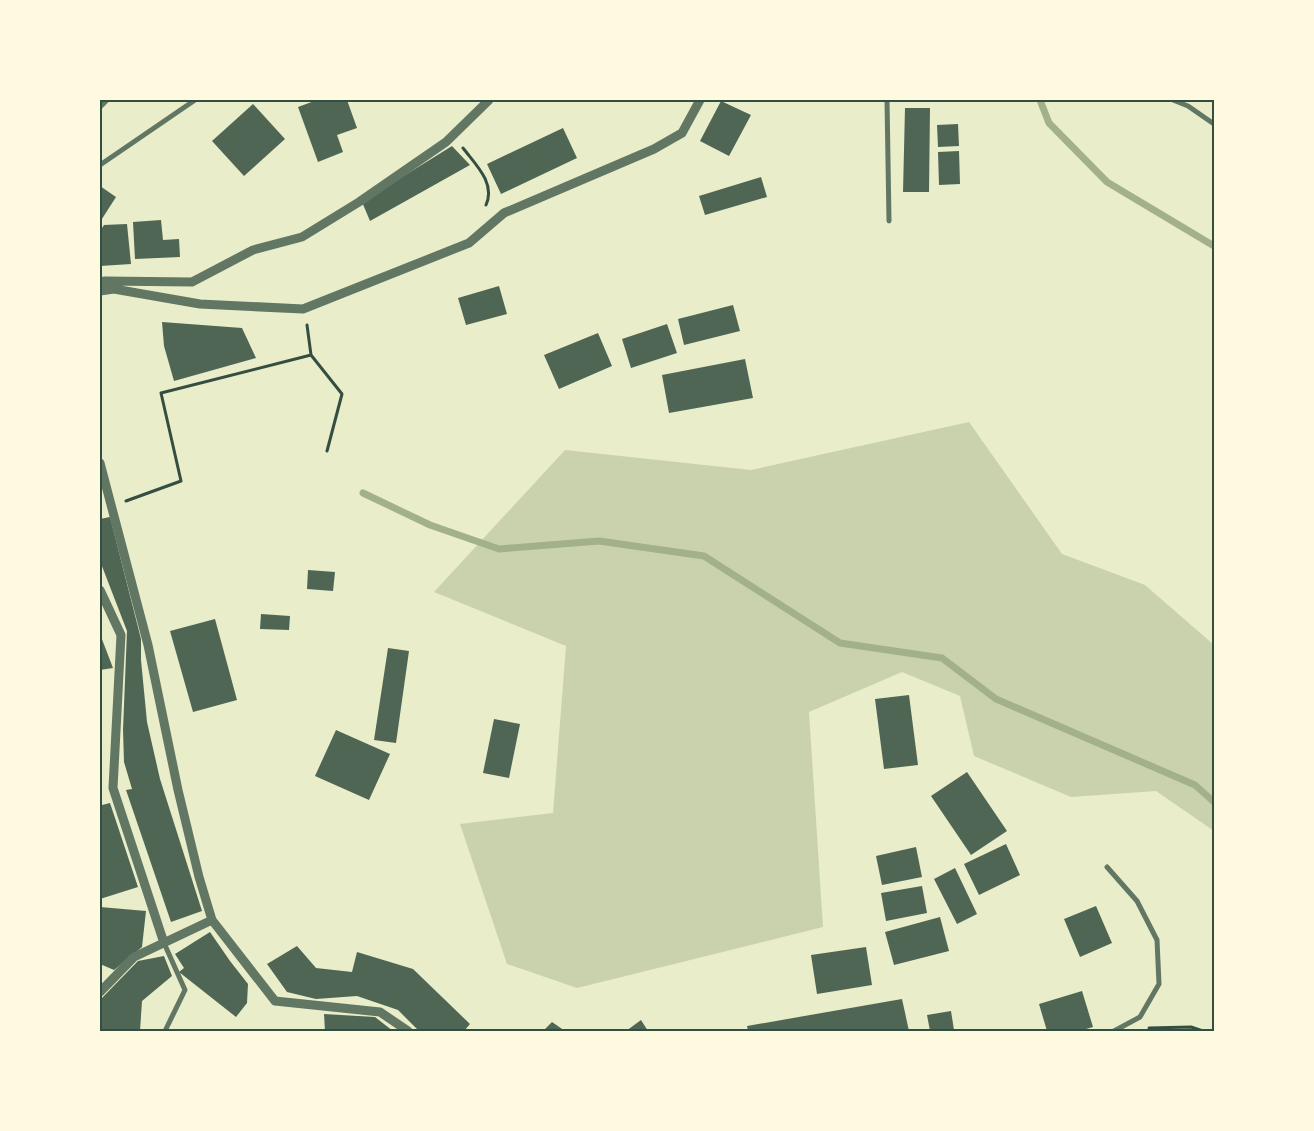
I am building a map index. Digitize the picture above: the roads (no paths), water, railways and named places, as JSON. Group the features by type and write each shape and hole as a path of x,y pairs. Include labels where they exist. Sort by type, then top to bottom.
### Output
{"street":[{"path":"100,107 107,100"},
{"path":"100,165 195,100"},
{"path":"100,283 104,281 192,282 253,250 302,237 359,202 446,142 489,100"},
{"path":"100,291 114,289 200,304 303,309 469,243 504,213 654,149 682,133 700,100"},
{"path":"887,100 889,221"},
{"path":"1173,100 1188,106 1214,124"},
{"path":"100,463 113,506 148,645 178,790 199,877 212,920 275,1001 380,1012 408,1031"},
{"path":"100,590 120,635 113,788 164,943 185,990 165,1031"},
{"path":"1107,867 1137,901 1158,940 1159,984 1140,1017 1114,1031"},
{"path":"100,992 134,957 212,920"}],"waterway":[{"path":"1040,100 1049,123 1107,182 1214,246"},
{"path":"363,493 430,525 499,549 599,541 704,556 840,643 942,658 996,699 1195,785 1214,802"}]}
